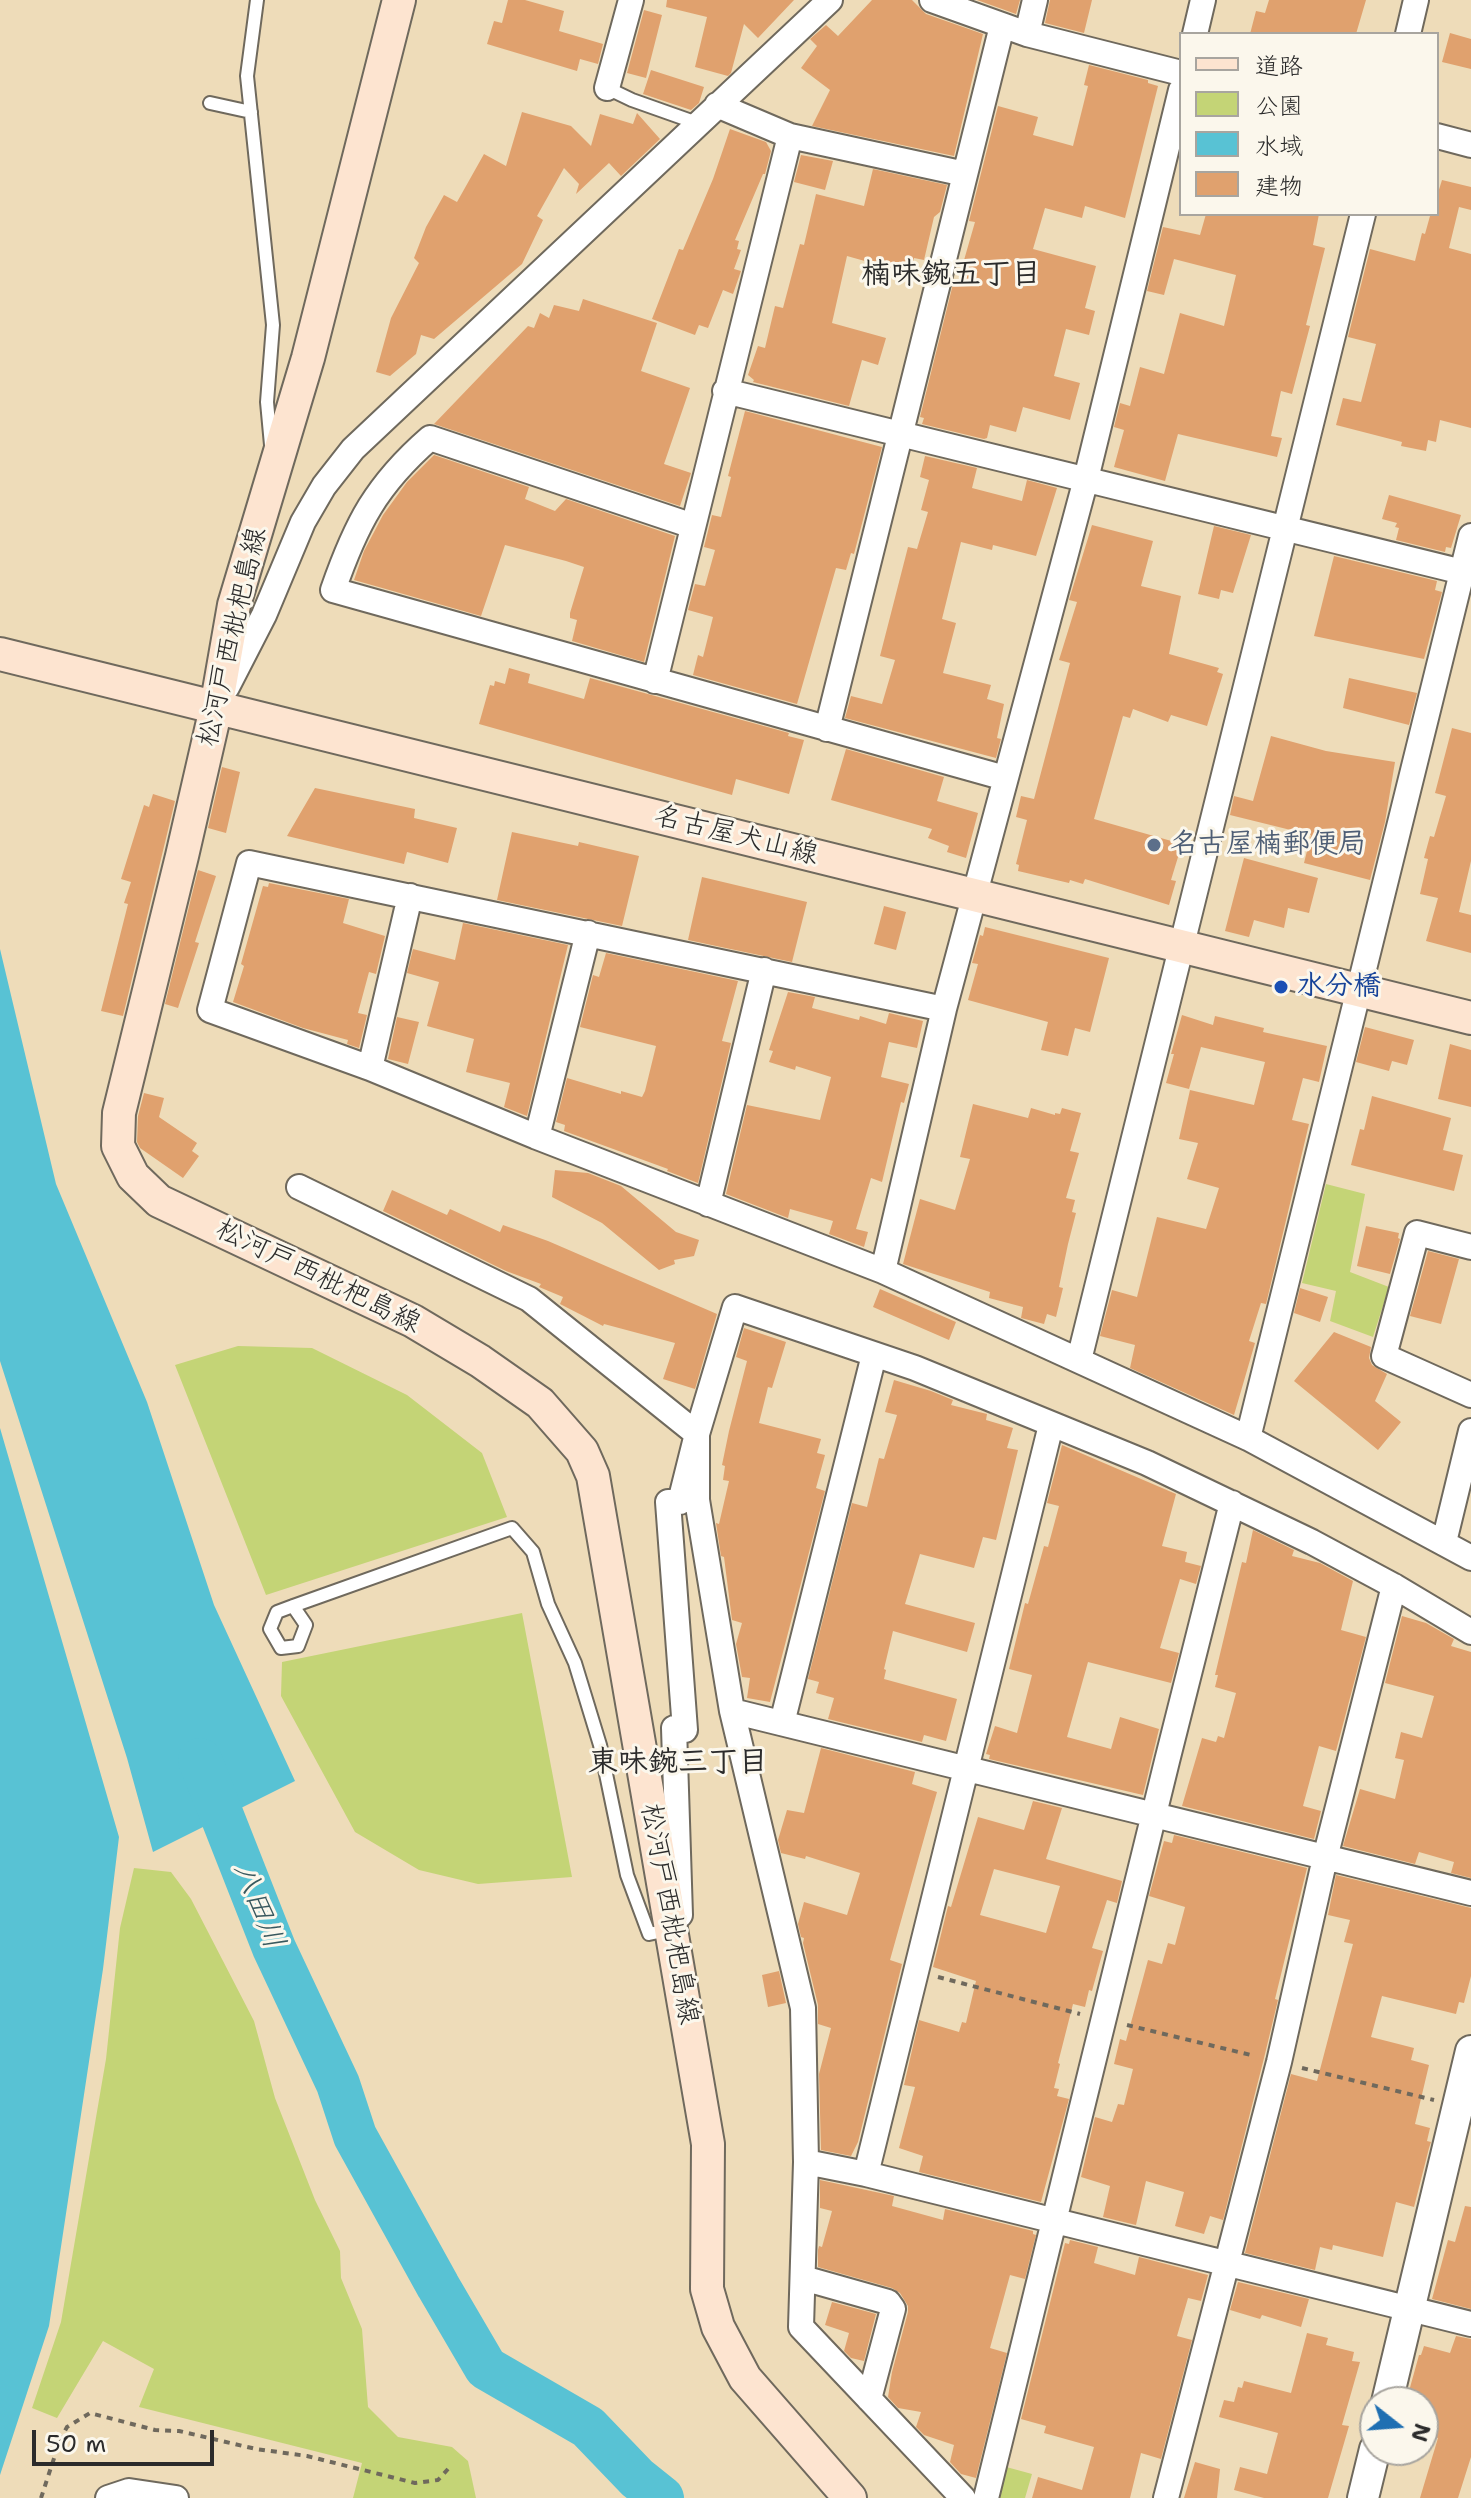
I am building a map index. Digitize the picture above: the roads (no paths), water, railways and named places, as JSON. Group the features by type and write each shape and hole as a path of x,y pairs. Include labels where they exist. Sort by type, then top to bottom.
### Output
{"main road":[{"name":"松河戸西枇杷島線","path":"399,0 308,358 234,605 216,708 119,1113 118,1146 133,1176 159,1201 413,1321 480,1361 540,1403 582,1451 593,1476 708,2144 707,2289 718,2327 745,2378 850,2498"},
{"name":"名古屋犬山線","path":"0,654 1471,1018"}],"street":[{"path":"607,88 631,0"},
{"path":"216,708 264,615 303,522 324,486 353,449 830,0"},
{"path":"932,0 1027,34 1179,72"},
{"path":"1027,34 1035,0"},
{"path":"1195,32 1203,0"},
{"path":"1408,32 1416,0"},
{"path":"827,729 1002,26"},
{"path":"883,1271 944,1009 1086,479 1179,98"},
{"path":"717,105 790,136 965,174"},
{"path":"655,681 790,136"},
{"path":"1439,137 1471,145"},
{"path":"1079,1360 1363,216"},
{"path":"725,391 1467,573"},
{"path":"693,526 430,438 400,464 376,495 357,529 333,590 1005,778"},
{"path":"1248,1438 1358,991 1467,573 1471,536"},
{"path":"944,1009 249,863 210,1010 370,1068 537,1137 883,1271 1248,1438 1471,1558"},
{"path":"370,1068 410,896"},
{"path":"537,1137 588,933"},
{"path":"708,1204 764,970"},
{"path":"299,1187 529,1299 697,1434"},
{"path":"1471,1247 1417,1233 1384,1356 1471,1395"},
{"path":"671,1929 681,1928 674,1728 685,1730 668,1502 680,1502 735,1307 915,1368 1147,1463 1394,1586 1471,1632"},
{"path":"782,1723 874,1355"},
{"path":"866,2174 1051,1425"},
{"path":"1444,1542 1471,1431"},
{"path":"697,1434 697,1500 732,1711 803,2008 806,2162 801,2327 963,2498"},
{"path":"986,2498 1105,2020 1152,1815 1232,1503"},
{"path":"1166,2498 1279,2062 1325,1858 1394,1586"},
{"path":"732,1711 1471,1893"},
{"path":"1391,2386 1471,2051"},
{"path":"806,2162 866,2174 1471,2324"},
{"path":"803,2278 888,2302 893,2309 869,2399"},
{"path":"1363,2498 1371,2466"},
{"path":"108,2498 129,2491 176,2498"}],"lane":[{"path":"257,0 247,76 273,325 267,402 274,472"},
{"path":"607,88 697,123"},
{"path":"210,103 251,112"},
{"path":"293,1606 512,1528 533,1552 548,1604 575,1663 600,1745 627,1875 649,1934 671,1929"}],"water":[{"path":"0,949 56,1184 147,1402 214,1605 295,1781 153,1852 127,1758 0,1361"},
{"path":"0,1428 119,1837 103,1969 49,2326 0,2475"}],"waterway":[{"name":"八田川","path":"200,1760 274,1948 338,2084 355,2136 486,2368 588,2427 637,2478 662,2498"}],"place":[{"name":"名古屋楠郵便局","path":"1154,845"},
{"name":"水分橋","path":"1281,987"}],"district":[{"name":"楠味鋺五丁目","path":"951,275"},
{"name":"東味鋺三丁目","path":"678,1763"}]}
